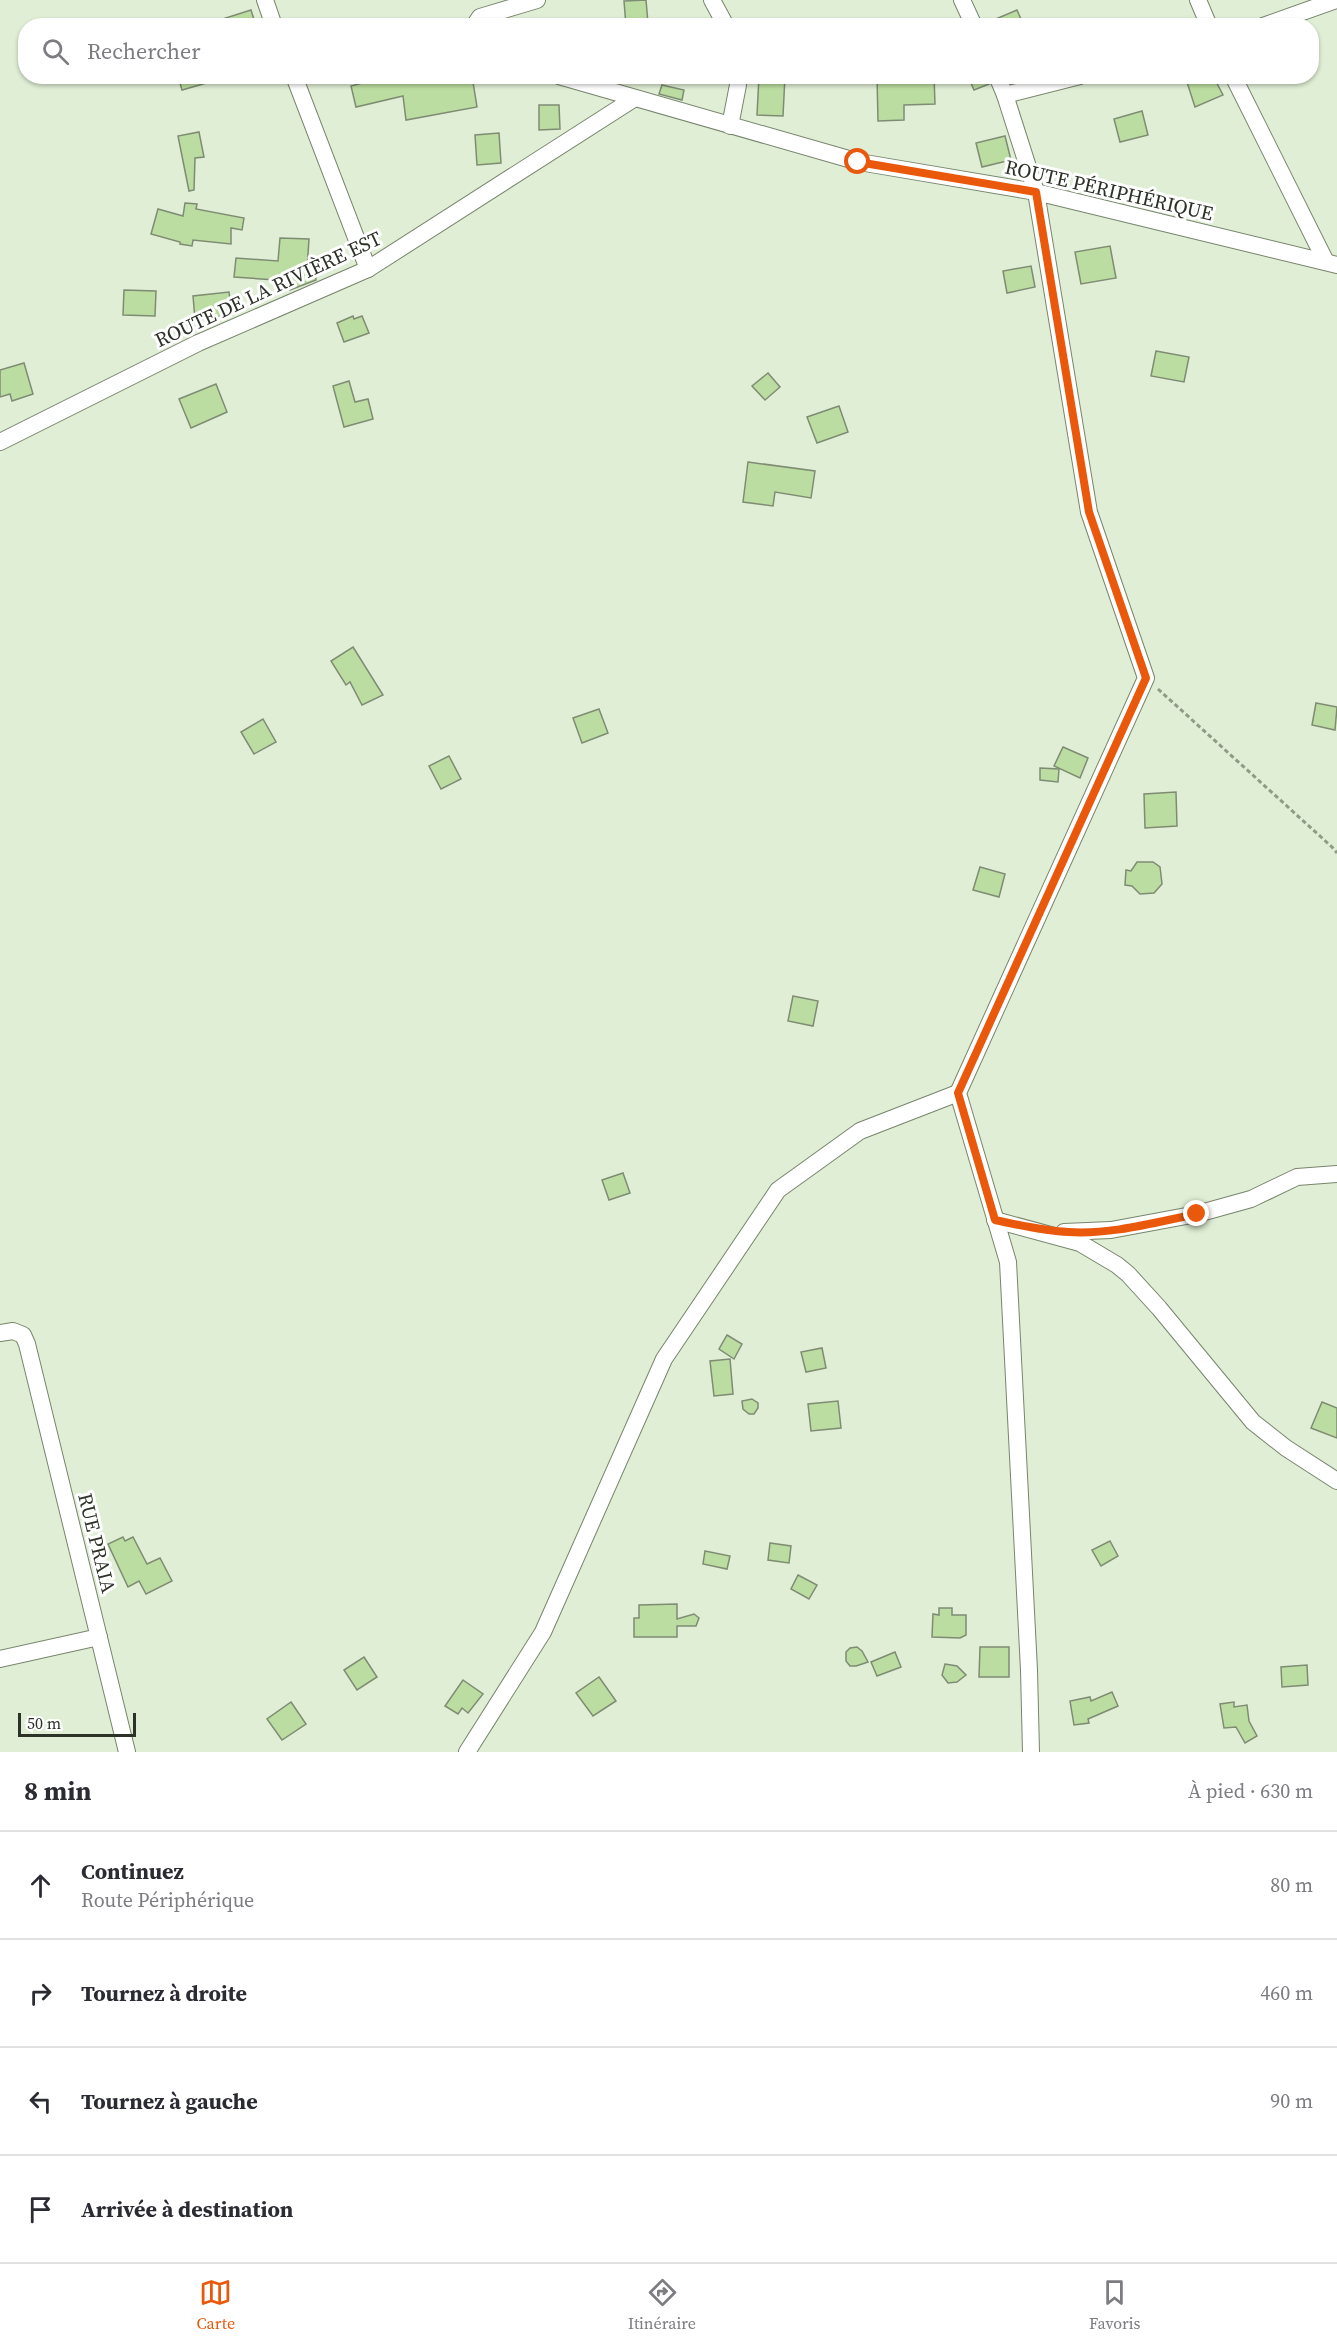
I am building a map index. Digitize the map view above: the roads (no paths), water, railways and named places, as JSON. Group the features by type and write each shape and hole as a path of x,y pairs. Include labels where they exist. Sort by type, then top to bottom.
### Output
{"street":[{"path":"265,0 271,18"},
{"path":"479,18 537,0"},
{"path":"712,0 722,18"},
{"path":"962,0 970,18"},
{"path":"1198,0 1206,18"},
{"path":"1285,18 1335,0"},
{"path":"297,84 368,269"},
{"name":"ROUTE PÉRIPHÉRIQUE","path":"587,84 858,162 1036,192 1331,263"},
{"path":"730,126 738,84"},
{"path":"1000,84 1036,192 1089,512 1146,678 958,1093 1008,1262 1029,1670 1031,1752"},
{"path":"1005,95 1048,84"},
{"path":"1237,84 1331,263"},
{"name":"ROUTE DE LA RIVIÈRE EST","path":"0,442 198,344 368,269 635,98"},
{"path":"466,1752 543,1632 664,1359 778,1190 860,1131 958,1093"},
{"path":"1036,1229 1071,1233 1111,1230 1150,1223 1251,1199 1297,1178 1337,1174"},
{"path":"995,1220 1080,1242 1128,1274 1253,1422 1286,1448 1337,1481"},
{"name":"RUE PRAIA","path":"0,1334 13,1330 23,1335 27,1344 127,1752"},
{"path":"0,1659 99,1637"}]}
